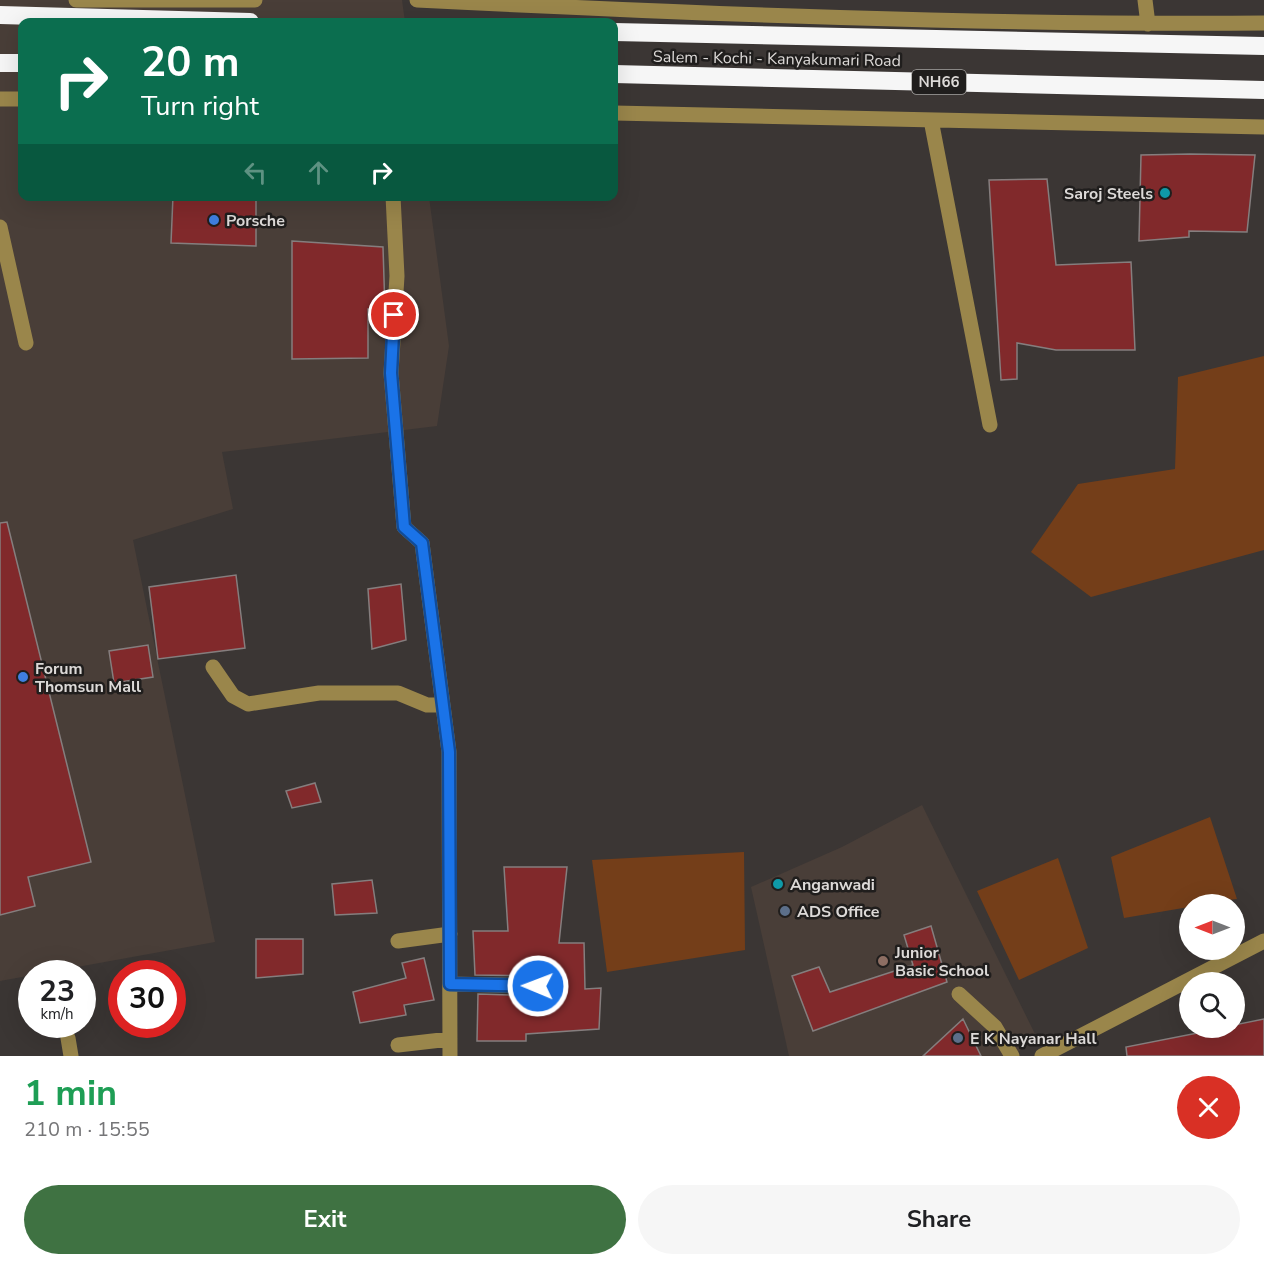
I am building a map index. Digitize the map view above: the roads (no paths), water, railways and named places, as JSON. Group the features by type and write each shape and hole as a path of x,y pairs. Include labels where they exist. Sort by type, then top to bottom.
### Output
{"highway":[{"path":"0,15 79,4 212,18"},
{"name":"Salem - Kochi - Kanyakumari Road","path":"618,32 1264,46"},
{"path":"0,63 18,63"},
{"name":"Salem - Kochi - Kanyakumari Road","path":"618,74 1264,90"}],"street":[{"path":"79,4 255,0"},
{"path":"417,0 605,10 860,18 1148,24 1264,23"},
{"path":"1145,0 1148,24"},
{"path":"0,99 18,99"},
{"path":"618,113 1264,127"},
{"path":"931,120 990,425"},
{"path":"393,201 397,276 391,373 404,527 422,543 449,752 450,1056"},
{"path":"0,227 26,344"},
{"path":"213,667 233,696 248,704 319,693 398,693 427,705 443,705"},
{"path":"398,941 450,934"},
{"path":"1042,1056 1264,941"},
{"path":"450,984 538,986"},
{"path":"959,994 995,1027 1012,1056"},
{"path":"68,1038 71,1056"},
{"path":"398,1045 450,1038"}],"place":[{"name":"Saroj Steels","path":"1165,193"},
{"name":"Porsche","path":"214,220"},
{"name":"Forum Thomsun Mall","path":"23,677"},
{"name":"Anganwadi","path":"778,884"},
{"name":"ADS Office","path":"785,911"},
{"name":"Junior Basic School","path":"883,961"},
{"name":"E K Nayanar Hall","path":"958,1038"}]}
